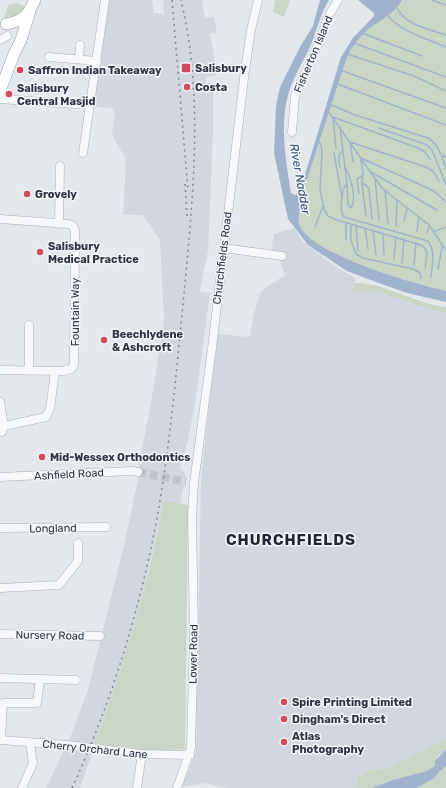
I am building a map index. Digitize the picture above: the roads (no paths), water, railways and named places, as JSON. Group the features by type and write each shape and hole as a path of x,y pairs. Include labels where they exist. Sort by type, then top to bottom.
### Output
{"highway":[{"path":"0,91 35,0"},
{"path":"3,23 22,20 30,11"},
{"path":"3,23 14,28 17,33 18,44"}],"street":[{"path":"83,153 105,0"},
{"name":"Churchfields Road","path":"192,517 190,482 207,390 245,70 251,30 258,0"},
{"name":"Fisherton Island","path":"292,132 295,96 318,47 328,17 338,0"},
{"path":"79,59 80,45"},
{"path":"49,58 97,61"},
{"path":"0,98 89,105"},
{"path":"59,224 60,166"},
{"name":"Fountain Way","path":"0,219 69,224 73,226 75,230 74,365 71,369 55,371 0,370"},
{"path":"224,248 282,256"},
{"path":"29,324 29,371"},
{"path":"0,402 3,429 46,418 50,409 55,371"},
{"name":"Ashfield Road","path":"0,477 132,471 138,472"},
{"name":"Lower Road","path":"177,788 190,755 191,748 194,634 192,517"},
{"name":"Longland","path":"0,528 106,527"},
{"path":"0,588 59,585 78,561 78,542"},
{"name":"Nursery Road","path":"0,634 100,636"},
{"path":"0,678 76,680"},
{"path":"1,740 3,703 37,703 40,679"},
{"name":"Cherry Orchard Lane","path":"1,740 67,745 142,754 190,755"},
{"path":"22,788 33,763 30,743"},
{"path":"137,788 142,754"}],"water":[{"path":"320,0 329,0 321,15 312,42 291,86 284,116 284,142 287,168 291,193 295,195 300,191 341,57 353,38 374,16 374,13 358,0 402,0 396,9 363,34 353,46 347,57 301,198 299,223 306,235 321,246 364,266 389,275 446,291 446,302 407,293 347,271 308,245 288,219 274,153 276,106 280,87 300,47 313,26"},
{"path":"446,749 446,766 434,778 417,788 372,788 393,780 427,771 435,766 435,761"}],"waterway":[{"path":"432,0 446,5"},
{"path":"397,8 406,19 418,26 446,35"},
{"path":"386,14 406,30 446,47"},
{"path":"362,33 422,56"},
{"path":"354,43 446,77"},
{"path":"347,54 414,76 446,91"},
{"path":"340,70 446,108"},
{"path":"335,83 446,125"},
{"path":"329,104 355,115 428,138 435,144 446,169"},
{"path":"328,111 383,189 429,225 446,250"},
{"path":"336,149 333,117 418,148 425,152 430,159"},
{"path":"340,127 347,184 343,189 341,203 342,214 344,217 428,241 433,254 431,277"},
{"path":"379,128 427,145 432,150 446,185"},
{"path":"318,141 321,145 322,152 320,190 325,211 328,216 421,245 425,248 427,254 425,268"},
{"path":"353,162 350,142 426,167 433,171 439,181"},
{"path":"340,168 339,157 342,151"},
{"path":"334,153 342,198"},
{"path":"440,154 446,157"},
{"path":"361,158 434,191 446,202"},
{"path":"361,160 363,172 362,183 369,189 372,219"},
{"path":"345,166 351,181 354,198 351,208 348,205 347,184"},
{"path":"371,172 437,210"},
{"path":"359,193 357,179 362,176"},
{"path":"375,178 379,220"},
{"path":"362,184 366,216"},
{"path":"385,190 388,224"},
{"path":"396,226 397,200"},
{"path":"315,227 323,206"},
{"path":"404,220 407,209"},
{"path":"417,231 419,217"},
{"path":"346,223 346,239"},
{"path":"351,224 351,241 356,254 363,258 413,269 420,273 421,278"},
{"path":"356,225 358,251"},
{"path":"427,233 429,226"},
{"path":"433,232 446,227"},
{"path":"365,228 368,249"},
{"path":"373,230 376,255"},
{"path":"383,233 384,255"},
{"path":"394,259 396,237"},
{"path":"402,263 404,239"},
{"path":"414,265 416,243"},
{"path":"438,269 442,247"}],"tunnel":[{"path":"138,472 186,482"}],"railway":[{"path":"172,0 188,190"},
{"path":"72,788 87,754 113,685 135,615 152,543 167,454 191,221 193,184 194,110 192,73 188,36 181,0"},
{"path":"185,184 187,216"}],"place":[{"name":"Salisbury","path":"186,68"},
{"name":"Saffron Indian Takeaway","path":"20,70"},
{"name":"Costa","path":"187,87"},
{"name":"Salisbury Central Masjid","path":"9,94"},
{"name":"Grovely","path":"27,194"},
{"name":"Salisbury Medical Practice","path":"40,252"},
{"name":"Beechlydene & Ashcroft","path":"104,340"},
{"name":"Mid-Wessex Orthodontics","path":"42,457"},
{"name":"Spire Printing Limited","path":"284,702"},
{"name":"Dingham's Direct","path":"284,719"},
{"name":"Atlas Photography","path":"284,742"}],"district":[{"name":"CHURCHFIELDS","path":"291,540"}],"water label":[{"name":"River Nadder","path":"300,179"}]}
